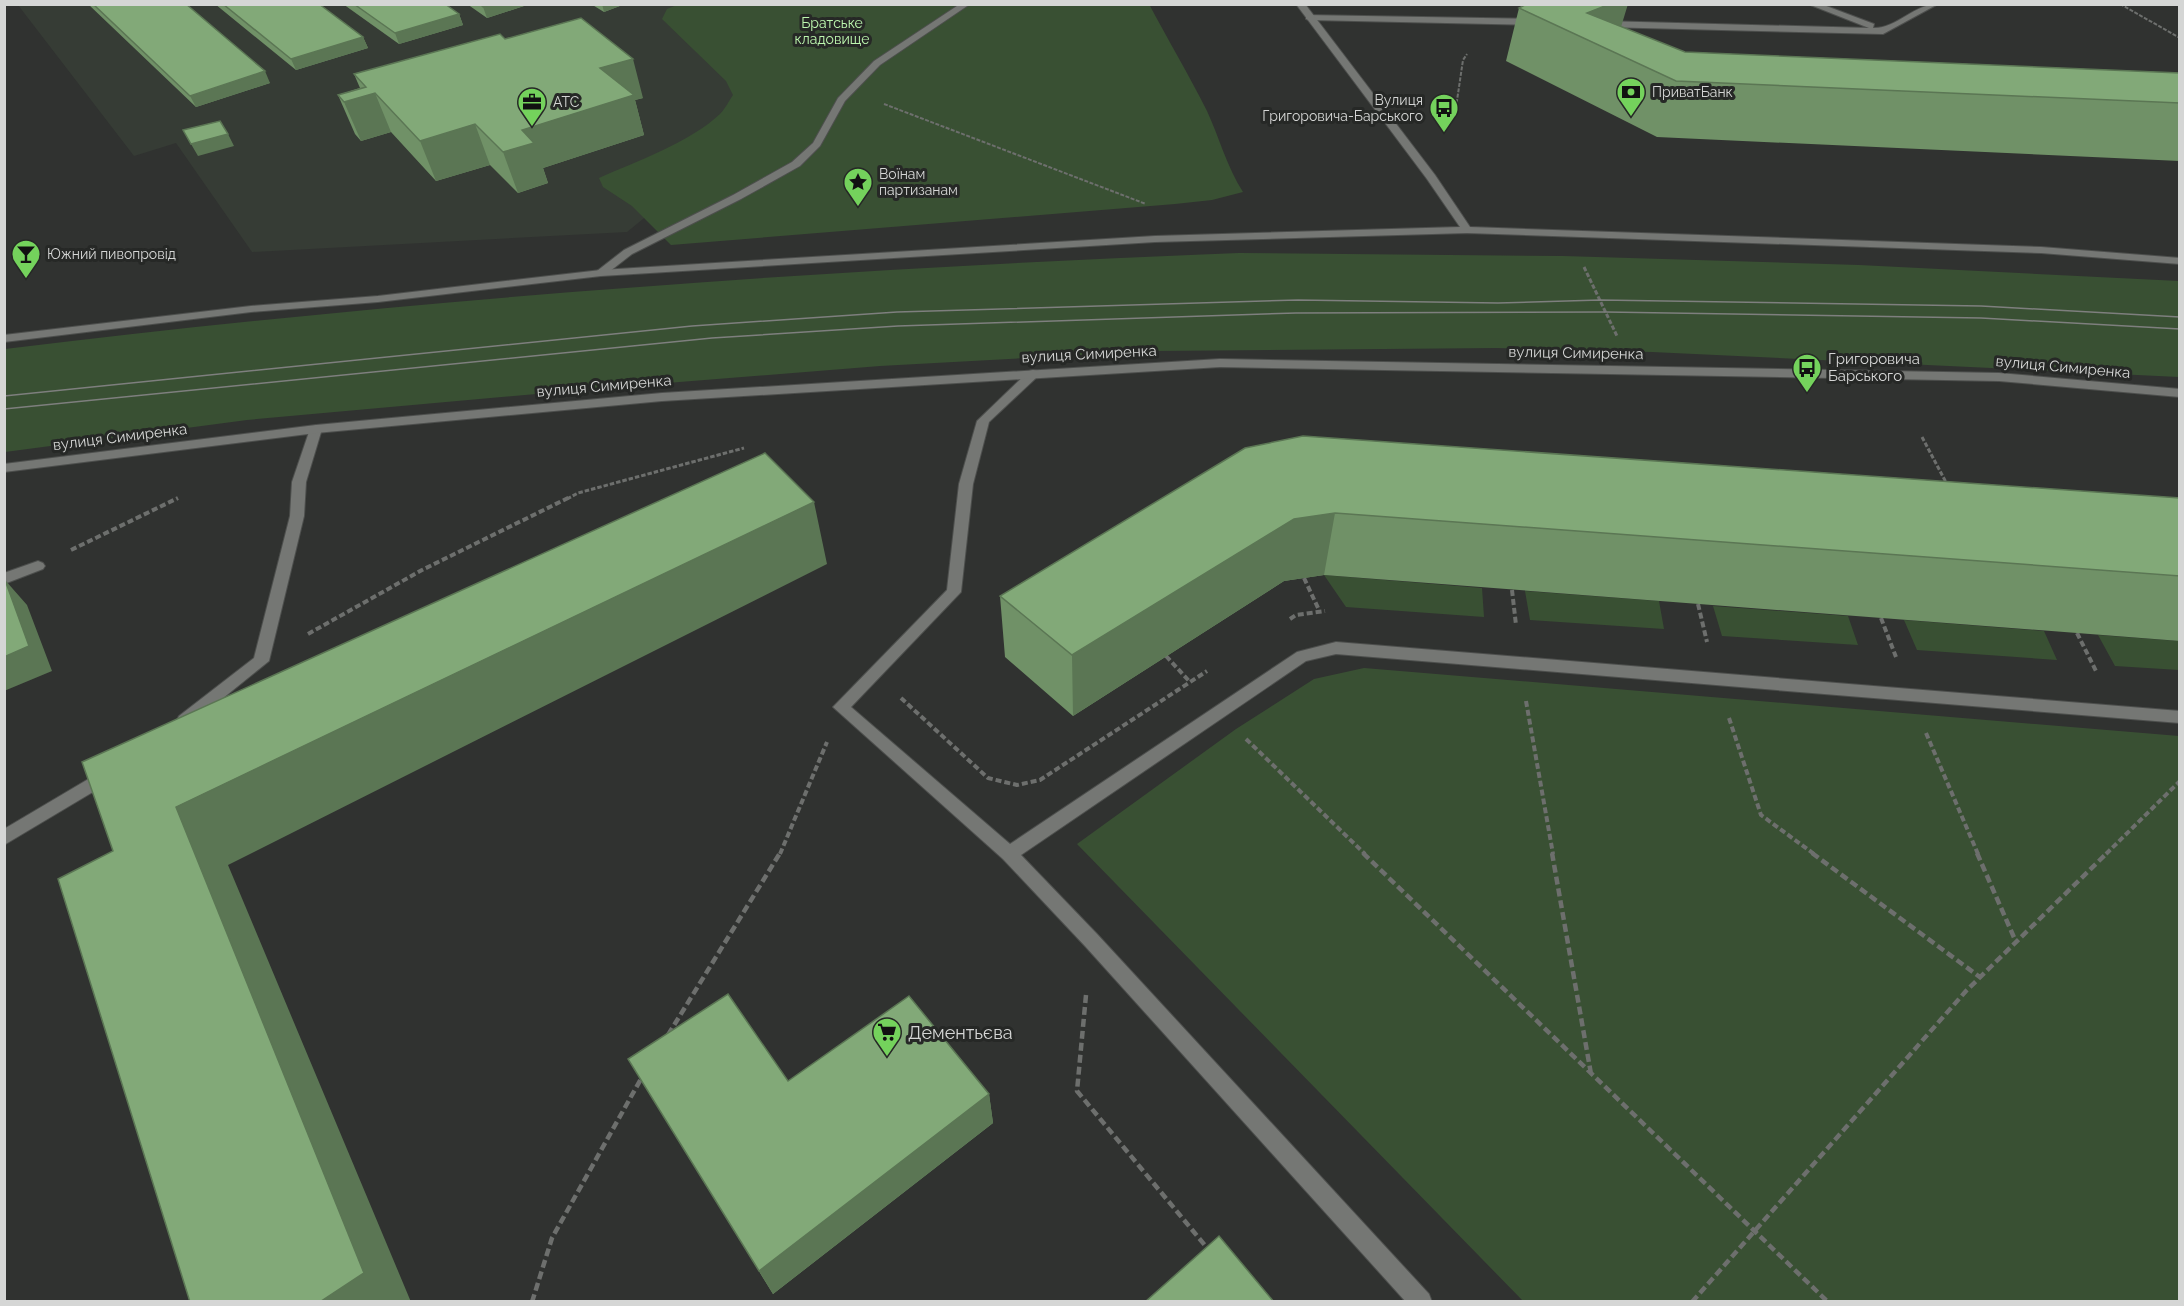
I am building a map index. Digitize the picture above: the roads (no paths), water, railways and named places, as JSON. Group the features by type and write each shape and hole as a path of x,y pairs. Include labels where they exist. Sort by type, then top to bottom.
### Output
{"street":[{"path":"601,273 628,252 737,197 796,164 817,144 841,100 877,63 966,4"},
{"path":"1300,4 1431,177 1467,230"},
{"path":"1812,4 1883,31"},
{"path":"1598,24 1883,31 1934,4"},
{"path":"1309,17 1545,22"},
{"path":"4,339 251,309 378,299 601,273 1155,239 1467,230 2041,250 2180,261"},
{"name":"вулиця Симиренка","path":"4,468 316,429 662,397 1220,363 1999,377 2180,393"},
{"path":"1033,374 983,421 966,484 954,592 841,707 1008,854 1091,940 1421,1302"},
{"path":"171,731 261,661 297,516 299,482 316,429"},
{"path":"4,579 38,566"},
{"path":"1008,854 1302,656 1336,648 2180,717"},
{"path":"4,838 124,765"}],"tram line":[{"path":"4,396 692,326 897,312 1298,300 1498,303 1600,300 1981,306 2180,317"},
{"path":"4,409 712,338 898,326 1296,313 1606,312 1981,318 2180,329"}],"place":[{"name":"ПриватБанк","path":"1631,118"},
{"name":"АТС","path":"532,128"},
{"name":"Вулиця Григоровича-Барського","path":"1444,134"},
{"name":"Воїнам партизанам","path":"858,208"},
{"name":"Южний пивопровід","path":"26,280"},
{"name":"Григоровича Барського","path":"1807,394"},
{"name":"Дементьєва","path":"887,1058"}],"park label":[{"name":"Братське кладовище","path":"832,32"}]}
